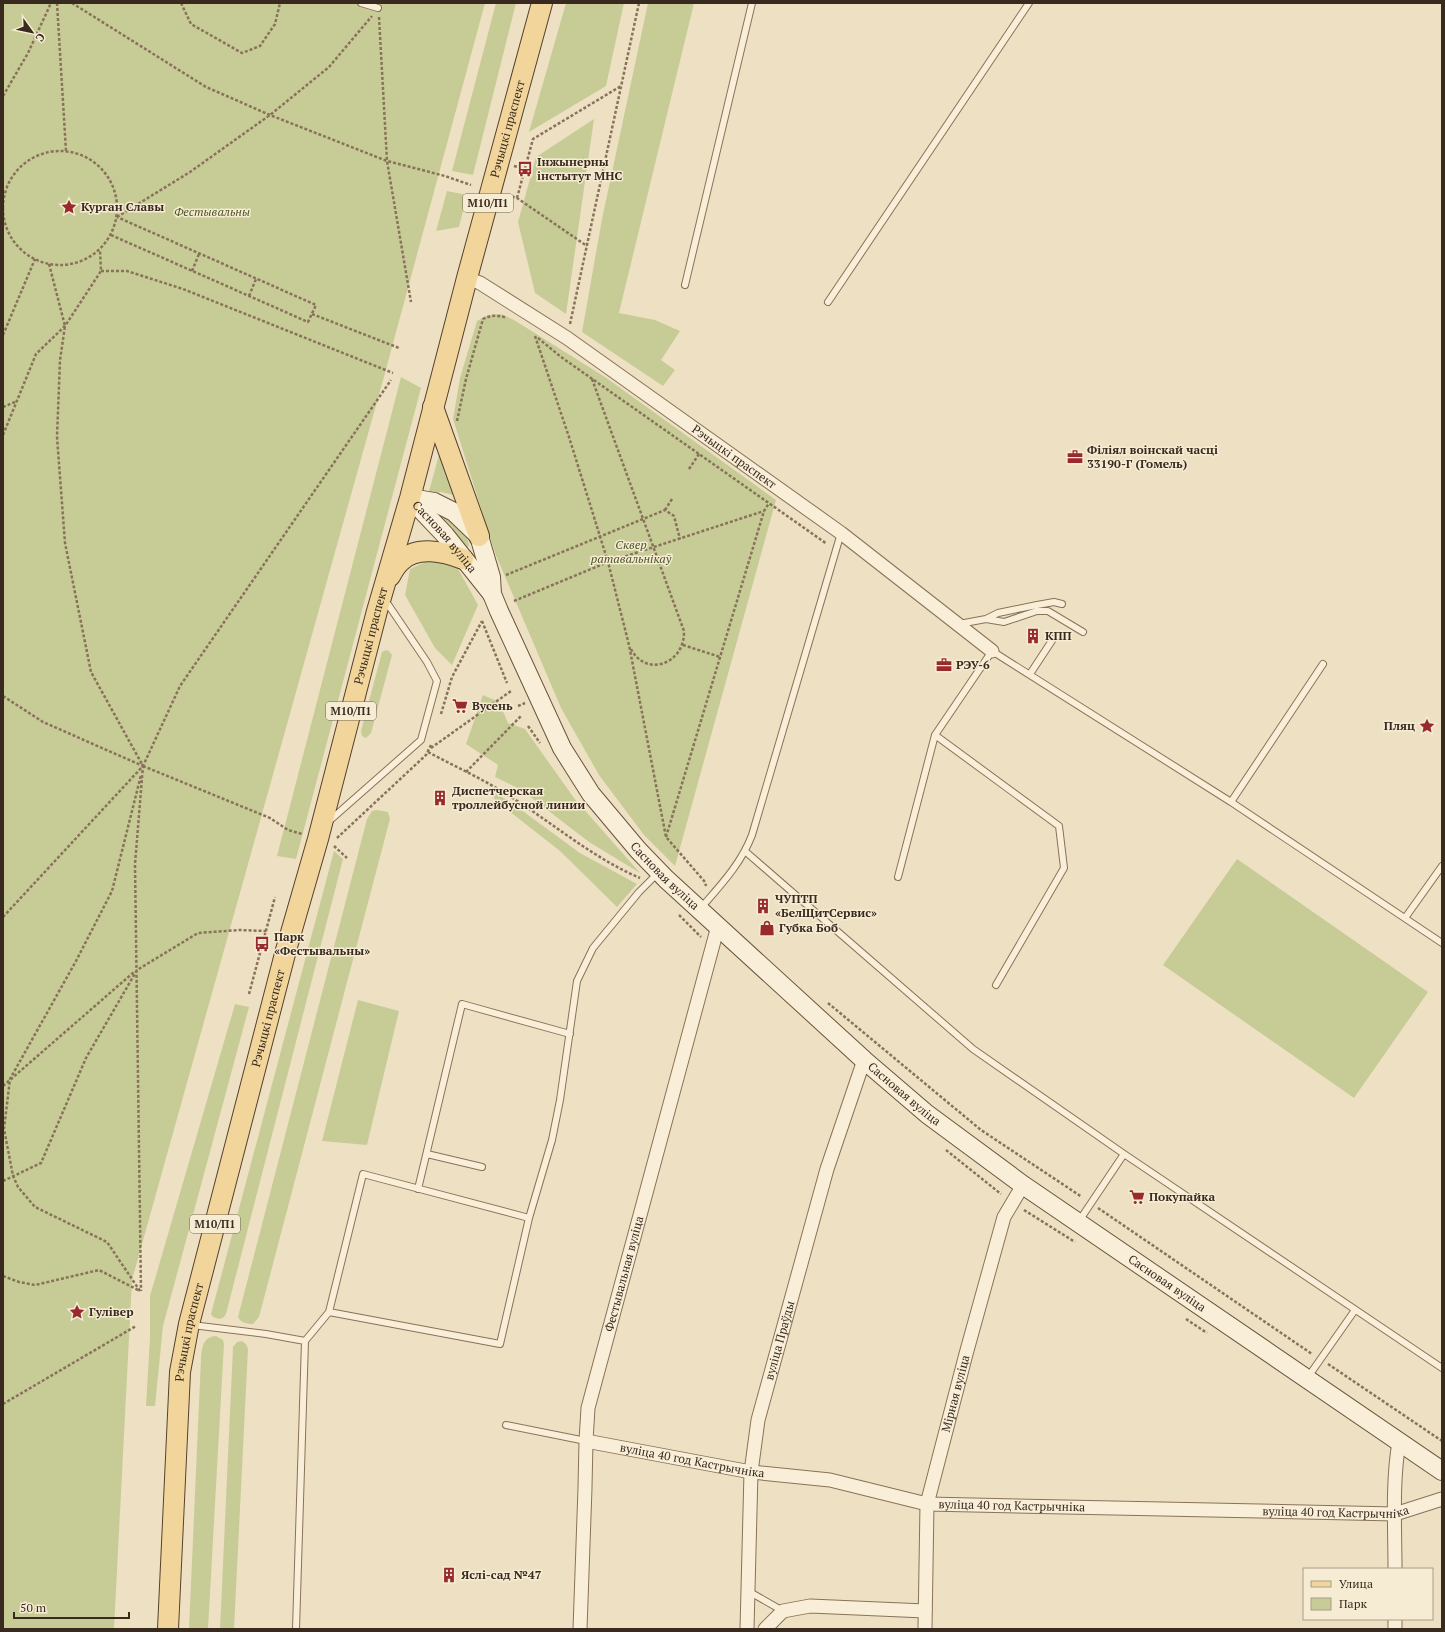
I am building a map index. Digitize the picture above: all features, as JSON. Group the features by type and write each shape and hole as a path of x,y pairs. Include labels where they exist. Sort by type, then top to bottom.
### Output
{"main road":[{"name":"Рэчыцкі праспект","path":"168,1629 180,1372 188,1324 286,950 313,832 410,498 467,278 542,3"},
{"path":"433,407 479,536"},
{"name":"Сасновая вуліца","path":"410,498 434,502 454,512 479,536 491,577 492,594"},
{"name":"Сасновая вуліца","path":"410,498 445,535 492,594 562,748 591,794 638,850 655,877 704,904 718,926 864,1060 927,1114 1023,1185 1442,1471"},
{"path":"383,589 401,560 415,553 429,551 446,553 463,558"}],"street":[{"name":"Рэчыцкі праспект","path":"467,278 480,282 567,338 841,533 992,651"},
{"name":"Фестывальная вуліца","path":"580,1629 588,1408 718,926"},
{"name":"вуліца Праўды","path":"747,1629 751,1472 760,1413 827,1170 864,1060"},
{"name":"Мірная вуліца","path":"925,1629 927,1504 1004,1216 1023,1185"},
{"name":"вуліца 40 год Кастрычніка","path":"586,1441 751,1472 830,1480 927,1504 1395,1514 1442,1499"},
{"path":"1395,1568 1396,1458 1399,1442"},
{"path":"765,1629 783,1610 810,1606 925,1610"}],"lane":[{"path":"361,3 378,8"},
{"path":"685,285 752,3"},
{"path":"828,302 1029,3"},
{"path":"704,904 735,869 746,852 841,533"},
{"path":"313,832 421,740 437,681 383,589"},
{"path":"959,624 986,619 998,613 1037,605 1054,602 1062,604"},
{"path":"986,619 1004,622 1037,611 1048,611 1083,632"},
{"path":"1030,674 1053,639"},
{"path":"898,877 935,735 992,651 1232,802 1442,943"},
{"path":"1232,802 1323,664"},
{"path":"935,735 1059,826 1064,868 996,985"},
{"path":"746,852 973,1049 1124,1154 1442,1368"},
{"path":"1405,918 1442,866"},
{"path":"328,1312 500,1344 529,1218 552,1140 570,1034 576,981 598,942 634,897 655,877"},
{"path":"418,1188 462,1004 570,1034"},
{"path":"426,1154 482,1167"},
{"path":"1078,1222 1124,1154"},
{"path":"296,1629 305,1341 328,1312 363,1174 529,1218"},
{"path":"1307,1379 1355,1310"},
{"path":"188,1324 266,1334 305,1341"},
{"path":"506,1425 586,1441"},
{"path":"748,1591 783,1610"}],"path":[{"path":"3,96 28,53 51,3"},
{"path":"57,3 66,151"},
{"path":"72,3 206,87 270,116 387,161 445,176 471,185"},
{"path":"181,3 192,24 242,53 260,46 275,24 280,3"},
{"path":"569,330 638,3"},
{"path":"117,217 190,172 270,116 330,67 378,8"},
{"path":"378,8 387,161 411,302"},
{"path":"517,198 533,139 621,85"},
{"path":"66,151 81,155 95,163 106,173 114,187 117,202 117,217 111,235 100,249 89,257 77,263 64,265 49,264 35,259 22,250 12,238 5,223 3,206 7,188 16,172 30,160 48,152 66,151"},
{"path":"506,194 517,198 587,246"},
{"path":"111,235 308,322 316,305 117,217"},
{"path":"3,435 36,354 65,326 101,271 100,249"},
{"path":"192,270 199,254"},
{"path":"3,335 35,259"},
{"path":"49,264 65,326 60,360 57,437 65,543 91,672 143,766 135,864 141,1291"},
{"path":"101,271 127,271 183,289 392,373"},
{"path":"249,296 256,279"},
{"path":"312,314 399,348"},
{"path":"455,428 466,379 483,319 488,316 500,315 513,321"},
{"path":"530,332 592,378 836,550"},
{"path":"536,336 608,562 629,645 666,837 705,882 704,904"},
{"path":"592,378 684,631 683,645 680,651 671,660 657,664 643,661 637,657 629,645"},
{"path":"141,1291 107,1242 36,1207 18,1187 14,1176 4,1129 10,1079 76,961 112,891 143,766 180,686 391,380"},
{"path":"3,407 16,402"},
{"path":"689,469 699,454"},
{"path":"506,575 665,510 672,499"},
{"path":"666,837 764,511 769,503"},
{"path":"665,510 674,516 680,539"},
{"path":"514,601 608,562 764,511"},
{"path":"452,676 482,622 507,683"},
{"path":"683,645 720,657"},
{"path":"347,858 331,843 428,752 430,748 511,691"},
{"path":"3,696 43,722 143,766 270,818 288,830 313,832"},
{"path":"466,772 522,715"},
{"path":"428,752 510,796 607,861 626,872 655,877"},
{"path":"3,917 143,766"},
{"path":"249,994 275,897"},
{"path":"3,1086 136,970 198,934 239,930 266,930"},
{"path":"3,1181 41,1163 86,1058 136,970"},
{"path":"822,998 981,1130 1442,1441"},
{"path":"3,1276 19,1282 35,1285 99,1270 141,1291"},
{"path":"3,1404 136,1326"}],"green space":[{"name":"Фестывальны","path":"3,3 485,3 385,373 132,1280 114,1629 3,1629"},
{"path":"496,3 516,3 473,175 452,171"},
{"path":"566,3 624,3 606,86 529,132"},
{"path":"648,3 694,3 619,313 655,320 680,331 661,360 675,370 663,386 582,332 602,219"},
{"path":"594,119 566,314 535,293 518,222 536,157"},
{"path":"447,191 467,195 459,227 436,231"},
{"name":"Сквер ратавальнікаў","path":"501,314 514,320 605,377 776,500 675,866 644,835 599,775 561,708 495,553 453,419 460,378 477,321 488,315"},
{"path":"401,377 421,388 296,859 277,856"},
{"path":"440,451 459,506 453,495 441,492 428,495"},
{"path":"434,510 442,512 466,534 469,545 466,550"},
{"path":"432,559 457,567 478,605 452,665 435,648 405,595 410,569"},
{"path":"386,650 392,655 371,733 366,738 362,736 361,731 382,652"},
{"path":"483,695 499,702 508,723 525,729 574,798 640,873 589,842 520,789 495,777 498,765 466,744"},
{"path":"491,791 509,801 580,853 637,884 617,907 560,851 495,800"},
{"path":"377,810 388,812 390,819 259,1317 253,1324 242,1322 238,1317 367,819 372,811"},
{"path":"334,851 343,859 226,1314 223,1318 219,1319 213,1317 211,1314"},
{"path":"1237,859 1428,992 1354,1098 1163,965"},
{"path":"358,1000 399,1011 367,1145 322,1141"},
{"path":"235,1004 249,1007 163,1326 155,1406 146,1406 150,1338 150,1296"},
{"path":"216,1336 223,1340 224,1344 208,1629 189,1629 201,1358 203,1346 206,1340"},
{"path":"242,1341 246,1344 248,1349 234,1629 220,1629 233,1347 237,1342"}],"place":[{"name":"Інжынерны інстытут МНС","path":"525,169"},
{"name":"Курган Славы","path":"69,207"},
{"name":"Філіял воінскай часці 33190-Г (Гомель)","path":"1075,457"},
{"name":"КПП","path":"1033,636"},
{"name":"РЭУ-6","path":"944,665"},
{"name":"Вусень","path":"460,706"},
{"name":"Пляц","path":"1427,726"},
{"name":"Диспетчерская троллейбусной линии","path":"440,798"},
{"name":"ЧУПТП «БелЩитСервис»","path":"763,906"},
{"name":"Губка Боб","path":"767,928"},
{"name":"Парк «Фестывальны»","path":"262,944"},
{"name":"Покупайка","path":"1137,1197"},
{"name":"Гулівер","path":"77,1312"},
{"name":"Яслі-сад №47","path":"449,1575"}]}
